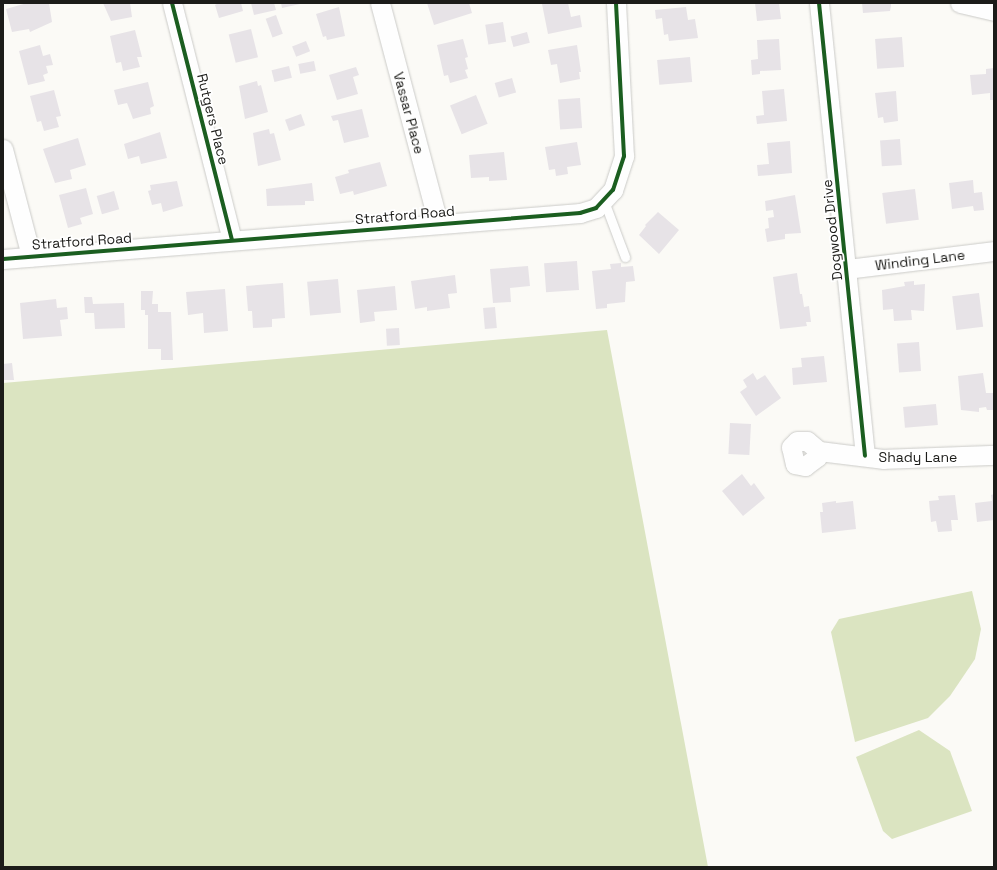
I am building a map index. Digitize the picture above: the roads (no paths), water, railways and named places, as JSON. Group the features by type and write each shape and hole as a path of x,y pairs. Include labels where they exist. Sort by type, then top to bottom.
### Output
{"street":[{"name":"Rutgers Place","path":"172,3 232,240"},
{"name":"Vassar Place","path":"380,3 438,223"},
{"name":"Stratford Road","path":"3,259 438,223 580,214 596,208 604,201 617,180 624,156 616,3"},
{"name":"Dogwood Drive","path":"819,3 865,456"},
{"path":"960,3 994,11"},
{"path":"3,149 31,256"},
{"name":"Winding Lane","path":"847,269 994,250"},
{"name":"Shady Lane","path":"819,451 883,459 994,455"}],"lane":[{"path":"604,201 625,257"}]}
